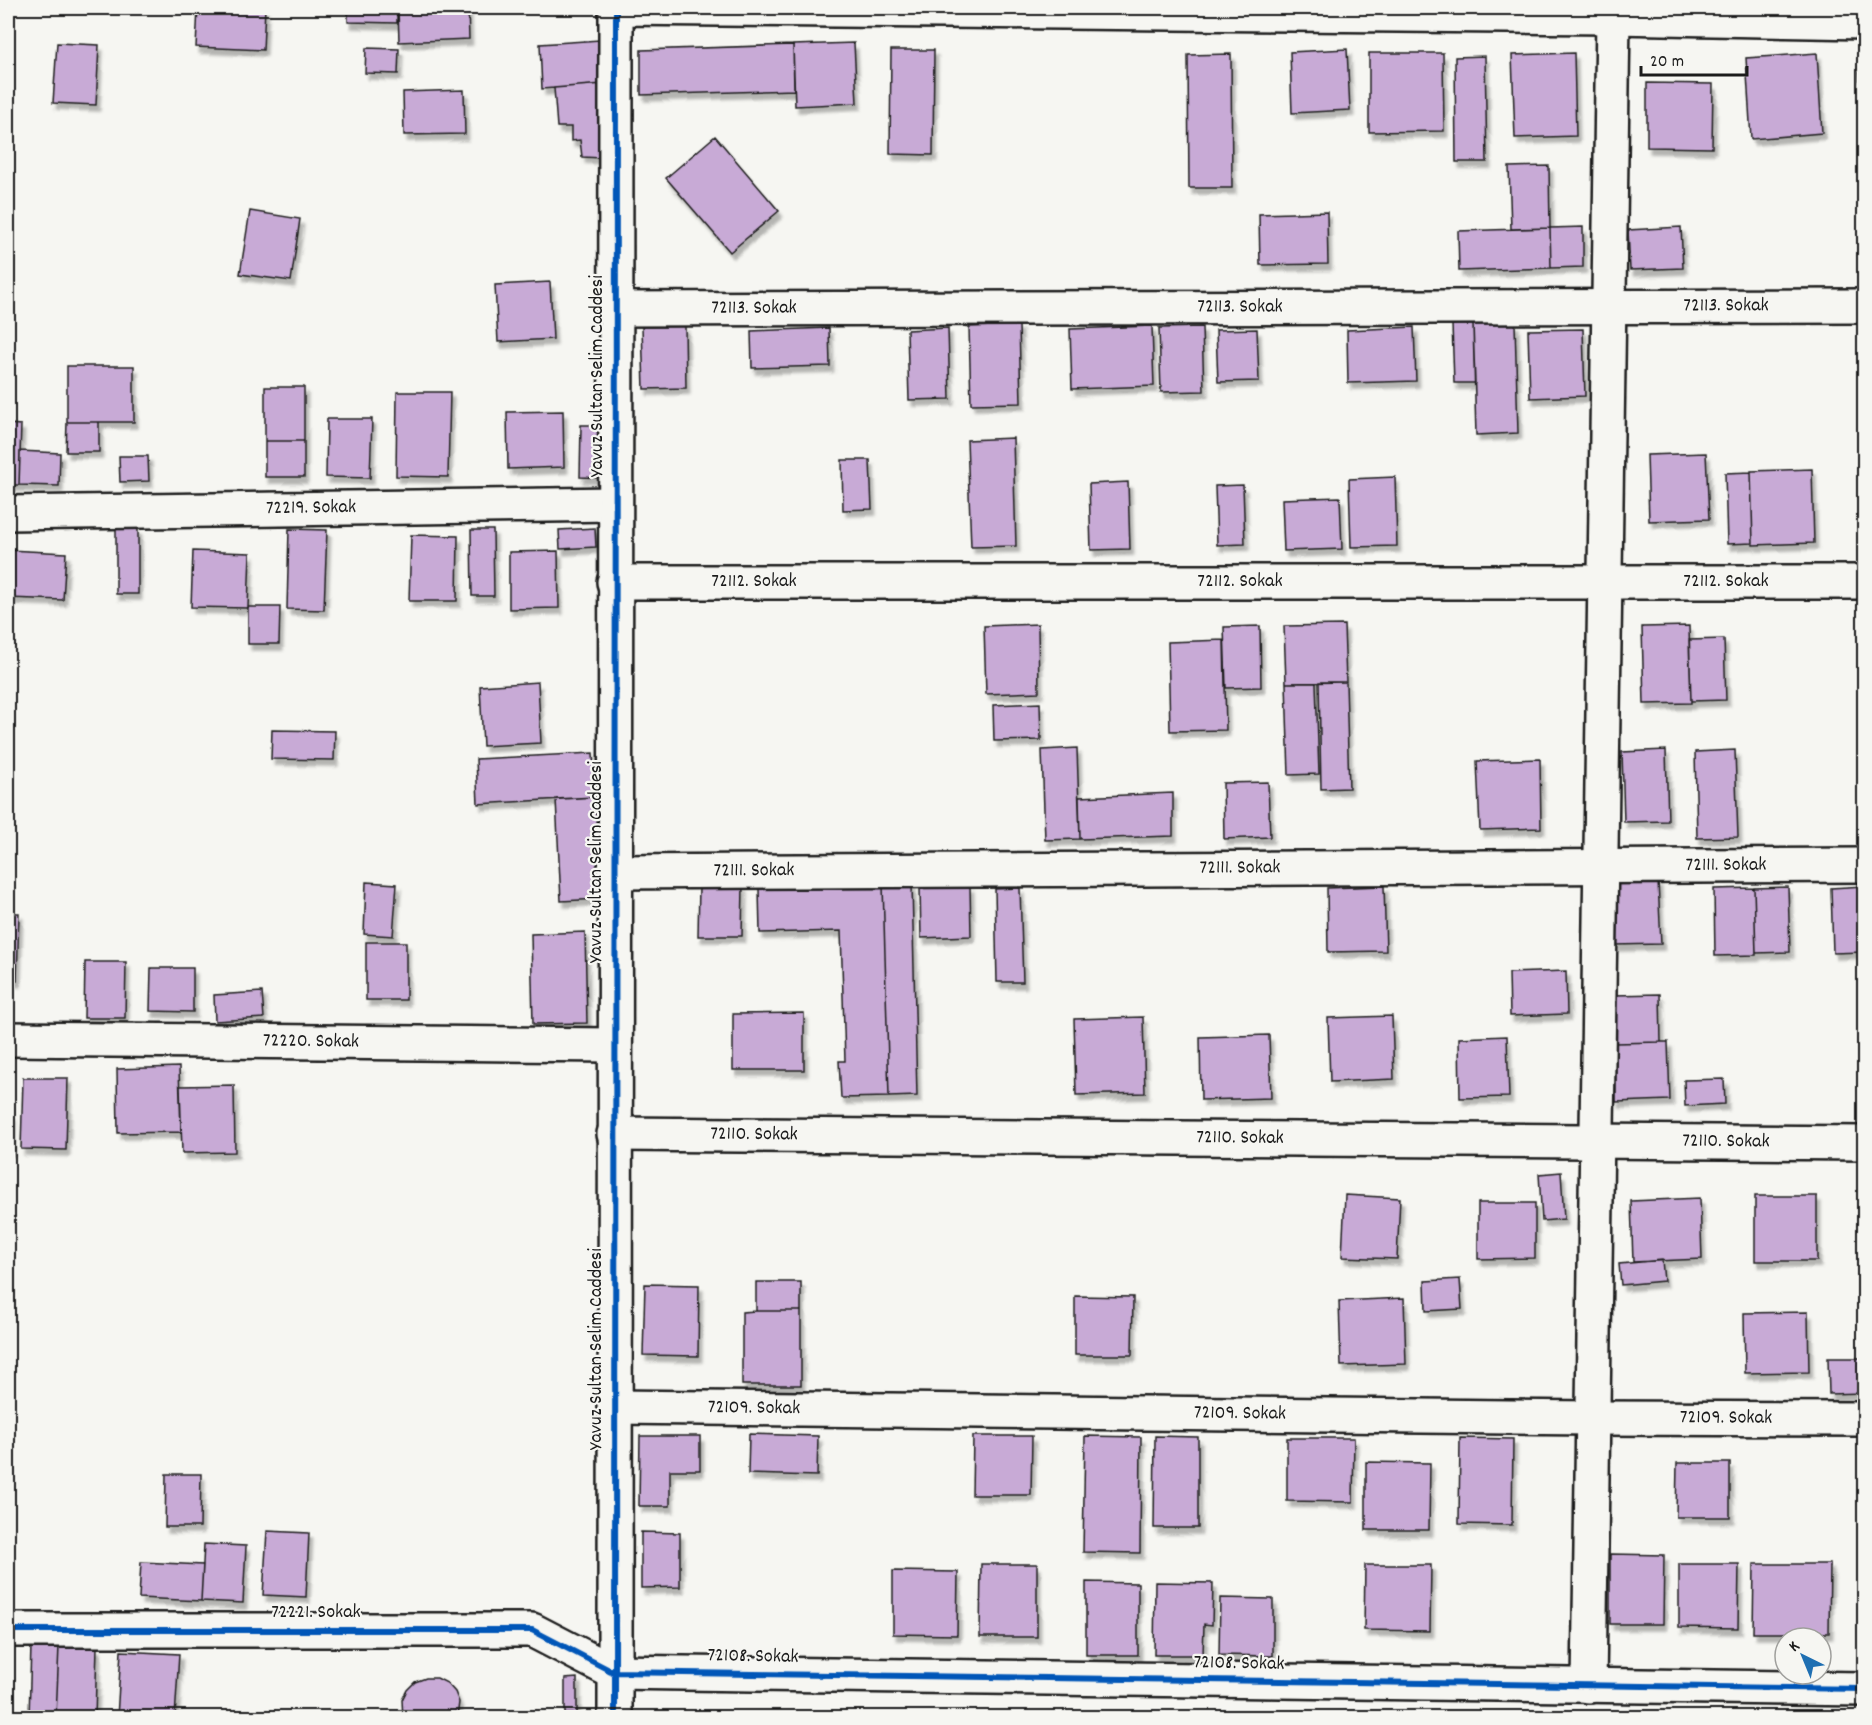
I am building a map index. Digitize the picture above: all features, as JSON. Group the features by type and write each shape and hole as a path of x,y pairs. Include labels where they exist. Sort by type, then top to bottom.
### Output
{"street":[{"path":"616,8 1459,11 1613,17 1864,21"},
{"name":"Yavuz Sultan Selim Caddesi","path":"615,1718 614,309 616,8"},
{"path":"1589,1686 1613,17"},
{"name":"72113. Sokak","path":"614,309 1864,306"},
{"name":"72219. Sokak","path":"8,513 614,504"},
{"name":"72112. Sokak","path":"614,582 1864,582"},
{"name":"72111. Sokak","path":"614,872 1864,866"},
{"name":"72220. Sokak","path":"8,1039 614,1046"},
{"name":"72110. Sokak","path":"614,1134 1864,1143"},
{"name":"72109. Sokak","path":"614,1407 1864,1419"},
{"name":"72221. Sokak","path":"8,1630 532,1630 614,1672"},
{"name":"72108. Sokak","path":"614,1672 1864,1689"}],"building":[{"path":"198,8 265,8 263,50 196,47"},
{"path":"348,8 397,8 397,23 348,22"},
{"path":"398,8 468,8 469,39 399,42"},
{"path":"600,40 603,84 542,89 540,44"},
{"path":"57,43 99,45 96,105 53,103"},
{"path":"854,43 857,103 795,106 793,45"},
{"path":"793,45 794,90 641,95 641,50"},
{"path":"366,48 399,49 398,74 365,73"},
{"path":"1347,49 1350,110 1292,113 1290,52"},
{"path":"891,50 934,50 933,155 890,154"},
{"path":"1369,53 1443,53 1444,131 1369,132"},
{"path":"1574,53 1576,136 1515,138 1512,55"},
{"path":"1817,53 1822,133 1751,139 1746,58"},
{"path":"1231,54 1232,188 1189,188 1188,55"},
{"path":"1485,56 1487,162 1456,162 1455,57"},
{"path":"1859,60 1864,60 1864,143 1861,143"},
{"path":"1647,83 1713,84 1712,148 1647,147"},
{"path":"603,84 602,158 582,157 580,140 571,141 571,127 557,127 554,88"},
{"path":"464,90 465,134 404,135 403,92"},
{"path":"715,136 779,211 730,252 666,178"},
{"path":"1549,166 1550,228 1511,229 1509,167"},
{"path":"250,211 300,219 291,281 240,274"},
{"path":"1327,212 1328,264 1260,265 1259,214"},
{"path":"1583,227 1583,267 1551,268 1550,228"},
{"path":"1681,227 1683,268 1630,270 1628,230"},
{"path":"1550,228 1551,268 1459,271 1458,231"},
{"path":"550,282 553,339 498,342 495,285"},
{"path":"1515,323 1518,433 1476,435 1473,324"},
{"path":"1452,324 1473,324 1475,383 1454,383"},
{"path":"1019,325 1021,403 971,404 969,327"},
{"path":"685,326 686,388 644,389 642,327"},
{"path":"1152,326 1154,386 1072,389 1070,329"},
{"path":"1202,327 1204,391 1161,392 1159,328"},
{"path":"1414,327 1416,381 1348,383 1347,330"},
{"path":"829,328 830,366 752,368 751,331"},
{"path":"948,328 950,399 909,400 907,330"},
{"path":"1257,329 1259,381 1218,382 1216,330"},
{"path":"1583,329 1585,396 1530,398 1528,330"},
{"path":"67,366 134,366 134,422 67,422"},
{"path":"265,387 304,387 304,441 265,441"},
{"path":"397,392 450,392 448,477 396,476"},
{"path":"563,411 564,467 508,469 507,412"},
{"path":"327,419 372,419 370,478 326,477"},
{"path":"67,422 99,422 99,452 66,452"},
{"path":"8,424 21,425 19,485 8,485"},
{"path":"581,425 606,425 605,478 580,477"},
{"path":"1013,438 1016,546 971,547 967,440"},
{"path":"265,441 304,441 304,477 265,477"},
{"path":"20,451 60,453 59,486 19,485"},
{"path":"1706,453 1709,519 1649,521 1647,455"},
{"path":"119,456 148,456 149,481 120,482"},
{"path":"842,460 870,460 872,509 843,510"},
{"path":"1812,469 1814,543 1753,545 1751,471"},
{"path":"1751,472 1753,543 1727,544 1725,473"},
{"path":"1395,477 1397,546 1351,547 1349,479"},
{"path":"1128,482 1130,549 1091,550 1089,484"},
{"path":"1243,485 1245,544 1217,545 1215,486"},
{"path":"1340,497 1342,549 1284,551 1282,499"},
{"path":"595,528 596,547 560,549 559,530"},
{"path":"116,529 138,529 138,594 116,594"},
{"path":"289,529 327,530 324,610 287,609"},
{"path":"471,530 493,530 494,596 472,596"},
{"path":"411,535 458,536 457,601 409,601"},
{"path":"8,550 66,553 63,600 8,598"},
{"path":"193,551 250,553 248,608 191,607"},
{"path":"558,551 559,608 509,609 509,552"},
{"path":"248,607 280,607 279,644 248,644"},
{"path":"1038,624 1039,692 986,694 984,626"},
{"path":"1344,625 1346,682 1286,683 1284,626"},
{"path":"1260,626 1261,687 1226,688 1224,627"},
{"path":"1689,626 1691,703 1644,704 1642,627"},
{"path":"1724,639 1726,700 1691,701 1689,640"},
{"path":"1224,640 1226,730 1170,731 1168,642"},
{"path":"538,682 541,743 483,746 480,686"},
{"path":"1319,682 1346,682 1349,788 1321,789"},
{"path":"1286,683 1316,683 1319,774 1289,775"},
{"path":"1040,703 1041,740 994,741 993,705"},
{"path":"272,730 335,731 334,760 271,759"},
{"path":"1077,748 1080,839 1045,840 1042,750"},
{"path":"1666,750 1668,821 1624,822 1622,752"},
{"path":"1735,750 1738,837 1697,838 1695,752"},
{"path":"593,753 595,797 478,804 476,759"},
{"path":"1540,759 1541,828 1480,830 1477,761"},
{"path":"1268,782 1270,837 1224,839 1223,783"},
{"path":"1173,793 1173,836 1080,839 1079,797"},
{"path":"595,797 600,899 561,901 556,799"},
{"path":"1658,881 1661,944 1615,945 1614,883"},
{"path":"366,882 397,884 393,936 364,934"},
{"path":"912,884 917,1096 889,1097 883,885"},
{"path":"883,885 889,1097 841,1098 839,1061 845,1061 841,931 760,933 759,889"},
{"path":"699,886 743,886 742,936 698,936"},
{"path":"970,886 971,936 921,938 920,887"},
{"path":"1384,886 1386,951 1328,952 1327,888"},
{"path":"1864,886 1864,952 1833,953 1831,888"},
{"path":"1788,887 1790,952 1756,953 1754,888"},
{"path":"1020,888 1023,982 997,982 995,889"},
{"path":"1754,888 1756,955 1715,956 1714,889"},
{"path":"8,913 19,913 17,981 8,980"},
{"path":"585,932 587,1023 533,1024 531,934"},
{"path":"366,942 406,942 406,1000 366,1000"},
{"path":"85,962 126,962 125,1018 84,1018"},
{"path":"151,968 193,968 193,1012 150,1011"},
{"path":"1566,971 1567,1014 1510,1016 1509,973"},
{"path":"262,992 264,1018 215,1021 214,995"},
{"path":"1660,994 1661,1042 1615,1043 1613,995"},
{"path":"804,1013 804,1070 733,1070 733,1014"},
{"path":"1392,1016 1394,1079 1330,1082 1328,1018"},
{"path":"1143,1017 1145,1093 1076,1095 1074,1019"},
{"path":"1269,1035 1271,1098 1201,1100 1200,1037"},
{"path":"1507,1036 1509,1097 1460,1098 1459,1038"},
{"path":"1668,1042 1670,1100 1616,1102 1615,1043"},
{"path":"179,1067 181,1132 118,1133 117,1069"},
{"path":"23,1078 68,1078 66,1150 21,1149"},
{"path":"1724,1079 1725,1104 1685,1106 1684,1080"},
{"path":"234,1085 235,1152 182,1153 180,1086"},
{"path":"8,1115 12,1115 11,1150 8,1150"},
{"path":"1561,1172 1564,1219 1542,1221 1539,1174"},
{"path":"1345,1195 1400,1198 1397,1259 1342,1257"},
{"path":"1755,1196 1817,1196 1817,1261 1755,1261"},
{"path":"1700,1198 1702,1259 1633,1262 1631,1201"},
{"path":"1478,1203 1535,1203 1535,1258 1478,1259"},
{"path":"1662,1260 1664,1281 1621,1285 1619,1264"},
{"path":"1460,1279 1462,1309 1426,1311 1425,1281"},
{"path":"756,1282 801,1282 801,1311 756,1311"},
{"path":"645,1284 699,1285 698,1356 643,1355"},
{"path":"1075,1296 1133,1297 1132,1355 1075,1355"},
{"path":"1404,1298 1406,1364 1341,1366 1339,1301"},
{"path":"801,1311 801,1385 742,1385 742,1312"},
{"path":"1808,1312 1809,1372 1745,1373 1744,1313"},
{"path":"1828,1358 1864,1358 1864,1393 1829,1394"},
{"path":"749,1434 818,1436 817,1476 748,1474"},
{"path":"640,1436 700,1436 700,1470 670,1470 670,1506 639,1506"},
{"path":"973,1436 1032,1436 1031,1495 972,1495"},
{"path":"1085,1436 1141,1437 1140,1553 1083,1552"},
{"path":"1155,1436 1198,1437 1198,1528 1154,1528"},
{"path":"1287,1438 1354,1438 1353,1502 1287,1501"},
{"path":"1460,1438 1513,1439 1512,1525 1459,1524"},
{"path":"1366,1462 1430,1463 1429,1530 1366,1530"},
{"path":"1677,1463 1730,1463 1730,1517 1676,1517"},
{"path":"166,1474 201,1474 200,1527 165,1527"},
{"path":"267,1531 309,1533 306,1597 263,1595"},
{"path":"641,1532 680,1533 680,1587 641,1588"},
{"path":"204,1544 246,1546 243,1603 201,1601"},
{"path":"1610,1554 1664,1555 1663,1624 1610,1624"},
{"path":"141,1562 203,1565 201,1601 139,1598"},
{"path":"981,1564 1037,1564 1037,1637 980,1637"},
{"path":"1679,1564 1739,1564 1738,1628 1679,1627"},
{"path":"1754,1564 1830,1564 1829,1626 1773,1626 1773,1633 1753,1633"},
{"path":"1365,1565 1431,1565 1430,1631 1364,1630"},
{"path":"893,1571 958,1572 957,1635 893,1634"},
{"path":"1086,1582 1138,1583 1138,1655 1086,1655"},
{"path":"1155,1582 1213,1583 1212,1625 1204,1624 1203,1655 1154,1655"},
{"path":"1220,1598 1273,1599 1273,1656 1219,1655"},
{"path":"31,1645 59,1646 56,1718 29,1718"},
{"path":"59,1646 97,1647 95,1718 56,1718"},
{"path":"121,1651 179,1654 175,1718 117,1718"},
{"path":"426,1678 437,1678 447,1683 455,1692 459,1702 457,1718 403,1718 402,1700 407,1690 415,1682"},
{"path":"577,1678 577,1714 565,1714 565,1679"}],"cycle path":[{"path":"615,1718 616,8"},
{"path":"8,1630 532,1630 613,1672 1864,1689"}]}
